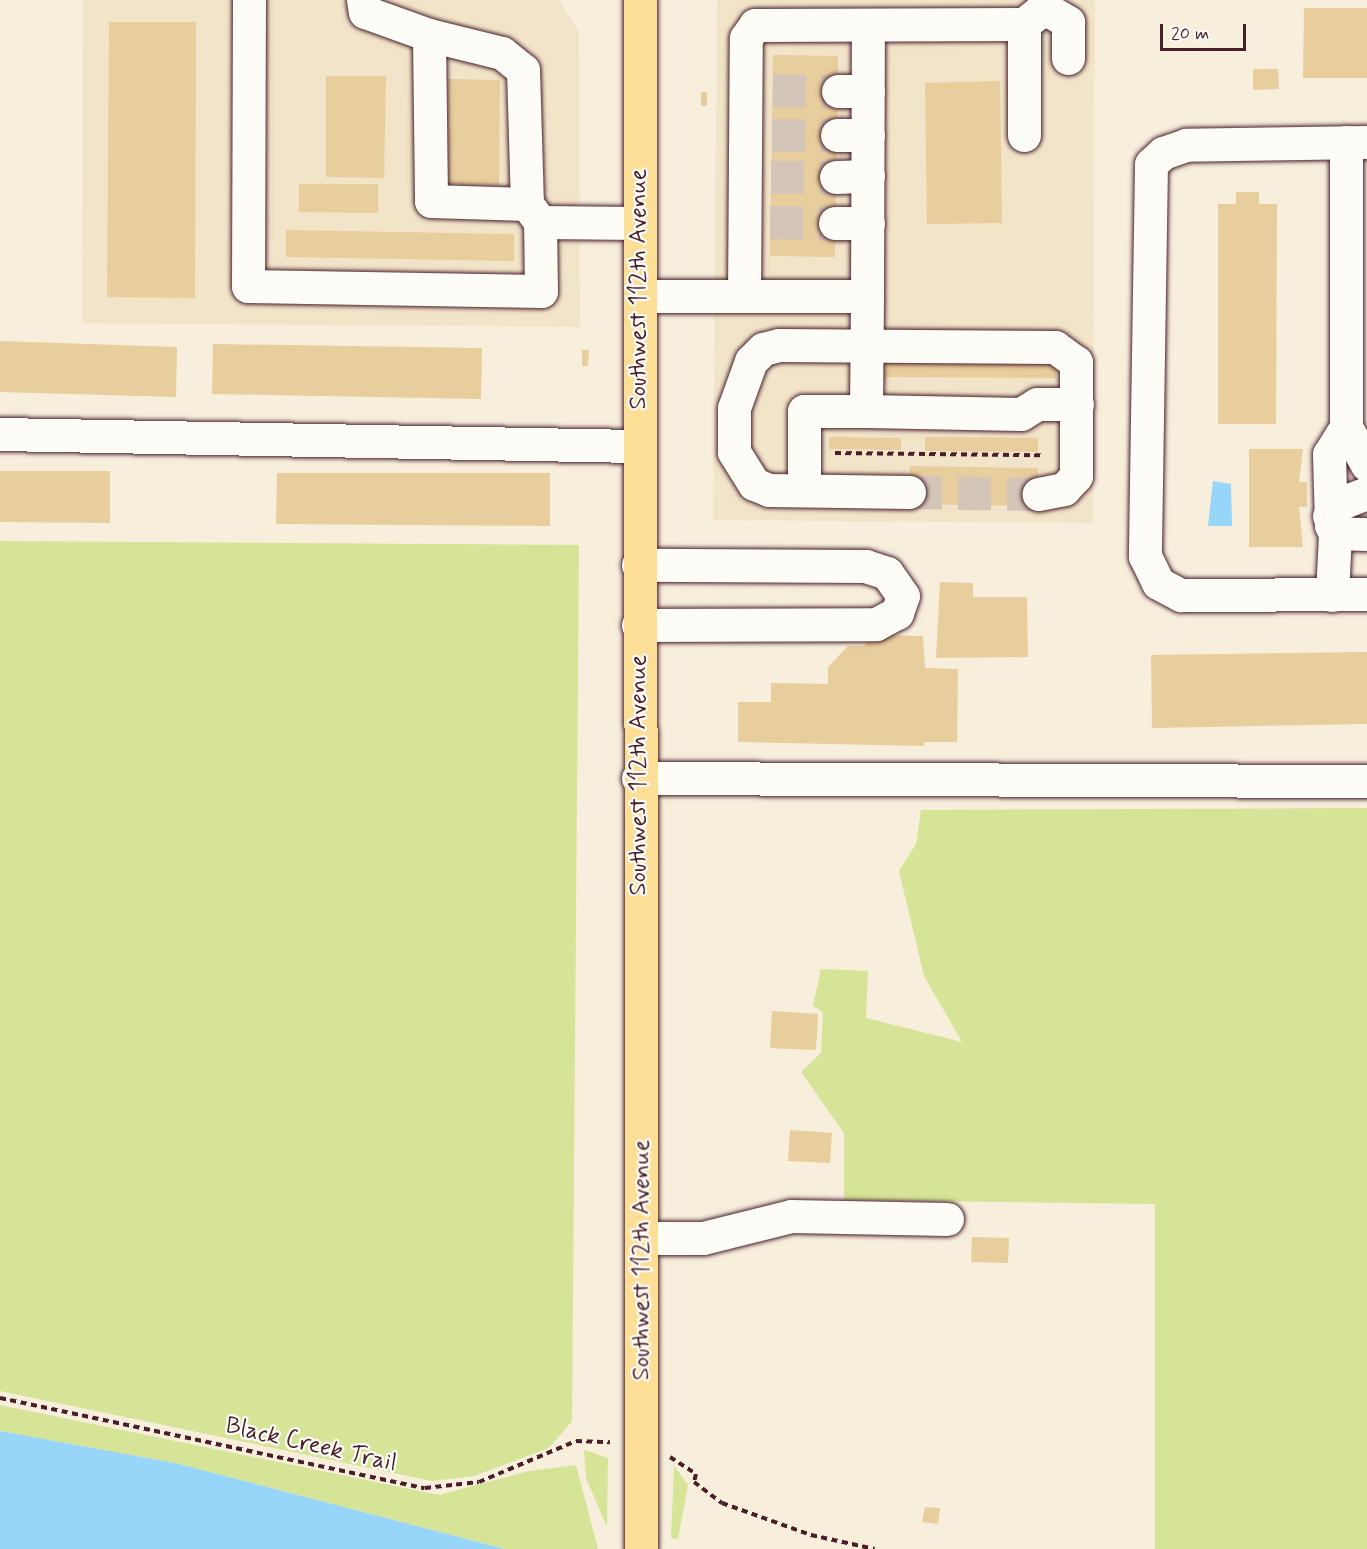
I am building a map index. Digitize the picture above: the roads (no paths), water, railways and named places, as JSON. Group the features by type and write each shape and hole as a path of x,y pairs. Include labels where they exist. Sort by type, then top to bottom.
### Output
{"main road":[{"name":"Southwest 112th Avenue","path":"640,0 638,778 644,1238 641,1548"}],"street":[{"path":"249,0 248,286 541,291 523,70 502,53 429,35 365,12 363,0"},
{"path":"1024,135 1037,11"},
{"path":"744,296 758,222 759,90 746,38 755,25 868,25 1037,11 1068,22 1068,58"},
{"path":"866,411 868,223 852,177 852,135 853,91 868,25"},
{"path":"429,35 431,201 638,223"},
{"path":"1344,527 1329,454 1346,427 1357,142 1186,145 1157,158 1147,179 1148,570 1158,583 1181,595 1367,594"},
{"path":"835,223 868,223"},
{"path":"640,296 867,296"},
{"path":"909,492 769,490 754,484 745,473 754,452 754,408 744,392 751,361 763,349 866,345 1055,347 1076,362 1076,476 1064,489 1038,494"},
{"path":"804,490 804,411 1021,414 1037,404 1077,404"},
{"path":"1346,427 1367,465"},
{"path":"0,434 639,446"},
{"path":"1332,595 1344,527 1341,503 1367,493"},
{"path":"638,565 866,566 887,573 903,596 897,613 876,624 638,625"},
{"path":"638,778 1367,781"},
{"path":"644,1238 704,1238 791,1216 947,1219"}],"water":[{"path":"1213,481 1231,484 1232,526 1208,526"},
{"path":"0,1431 175,1463 505,1549 0,1549"}],"tunnel":[{"path":"773,90 838,91"},
{"path":"772,135 837,135"},
{"path":"771,177 836,177"},
{"path":"770,222 835,223"},
{"path":"909,492 1038,494"}]}
